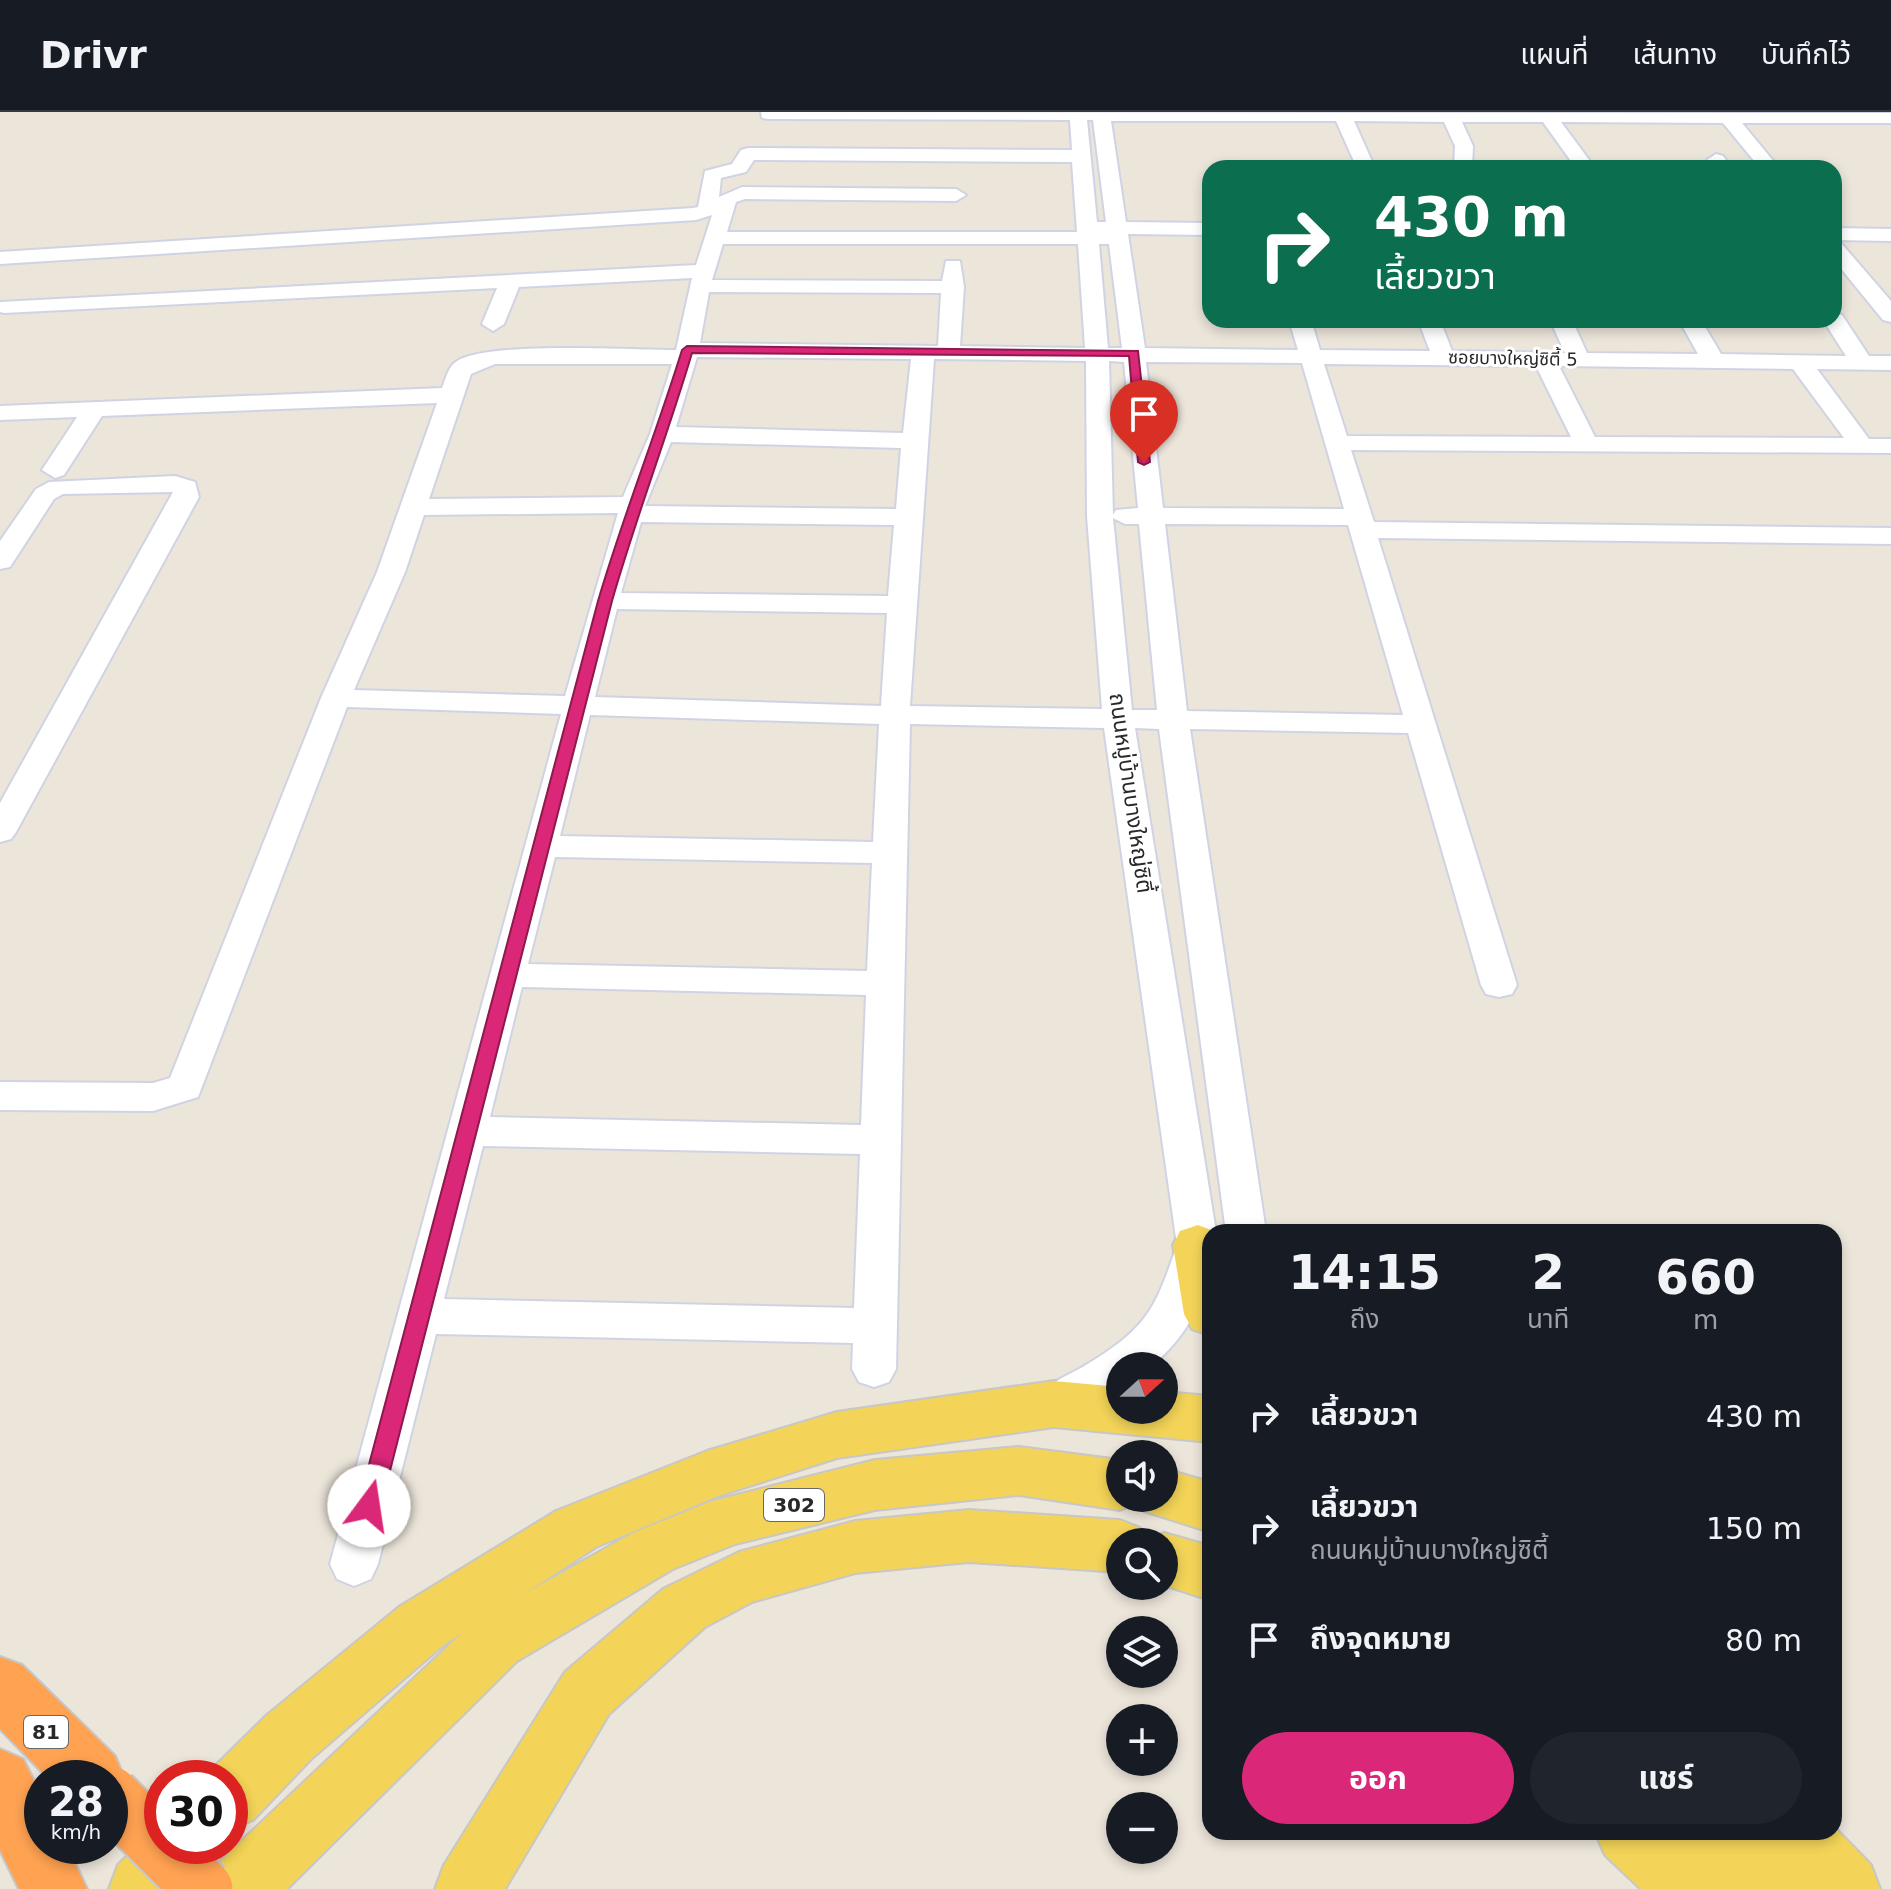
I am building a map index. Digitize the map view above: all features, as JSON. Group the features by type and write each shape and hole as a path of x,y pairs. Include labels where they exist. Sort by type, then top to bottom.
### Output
{"highway":[{"name":"81","path":"0,1686 74,1760"},
{"path":"0,1781 54,1889"},
{"path":"128,1814 203,1889"}],"main road":[{"path":"1198,1245 1202,1262"},
{"path":"248,1779 289,1737 420,1627 576,1529 707,1475 837,1435 1054,1404 1202,1418"},
{"name":"302","path":"240,1889 496,1641 653,1551 729,1520 875,1485 1019,1471 1106,1483"},
{"path":"1178,1498 1202,1505"},
{"path":"468,1889 587,1693 684,1608 739,1579 855,1547 969,1536 1106,1545"},
{"path":"1178,1563 1202,1571"},
{"path":"1637,1840 1689,1889"},
{"path":"1720,1840 1768,1889"},
{"path":"1801,1840 1847,1889"},
{"path":"142,1889 165,1864"}],"street":[{"path":"874,1369 895,715 913,441 953,287 959,113"},
{"path":"768,114 1727,115 1891,118"},
{"name":"ถนนหมู่บ้านบางใหญ่ซิตี้","path":"1089,114 1081,156 1134,353 1173,719 1245,1224"},
{"name":"ถนนหมู่บ้านบางใหญ่ซิตี้","path":"1054,1404 1086,1389 1160,1331 1173,1314 1198,1245 1118,718 1100,516 1097,353 1102,233 1089,114"},
{"path":"1727,115 1764,160"},
{"path":"1343,116 1362,160"},
{"path":"1450,116 1464,146 1463,160"},
{"path":"1548,117 1580,160"},
{"path":"0,258 696,214 707,210 712,175 739,168 748,154 1081,156"},
{"path":"354,1564 605,601 632,510 662,434 727,199 734,194 1102,233 1202,229"},
{"path":"716,238 954,216"},
{"path":"1842,234 1882,234 1891,257"},
{"path":"1842,257 1891,315"},
{"path":"1,307 510,282 703,279 953,287"},
{"path":"493,324 510,282"},
{"path":"1303,328 1499,985"},
{"path":"1432,328 1443,357"},
{"path":"1565,328 1579,359"},
{"path":"1694,328 1713,361"},
{"path":"1839,328 1862,363"},
{"name":"ซอยบางใหญ่ซิตี้ 5","path":"0,1096 153,1097 185,1087 336,698 391,572 449,395 467,365 493,357 936,352 1891,363"},
{"path":"1544,359 1586,443"},
{"path":"1800,362 1861,445"},
{"path":"0,413 94,410 308,391 449,395"},
{"path":"55,470 94,410"},
{"path":"662,434 913,441"},
{"path":"1338,443 1891,446"},
{"path":"0,561 50,490 72,485 175,484 186,487 186,497 0,832"},
{"path":"411,507 908,517"},
{"path":"1100,516 1891,536"},
{"path":"605,601 902,605"},
{"path":"336,698 895,715 1421,724"},
{"path":"539,846 890,853"},
{"path":"506,975 886,983"},
{"path":"466,1131 881,1140"},
{"path":"418,1316 875,1326"}],"route":[{"path":"369,1506 605,601 633,505 662,434 687,350 1134,353 1144,462"}]}
